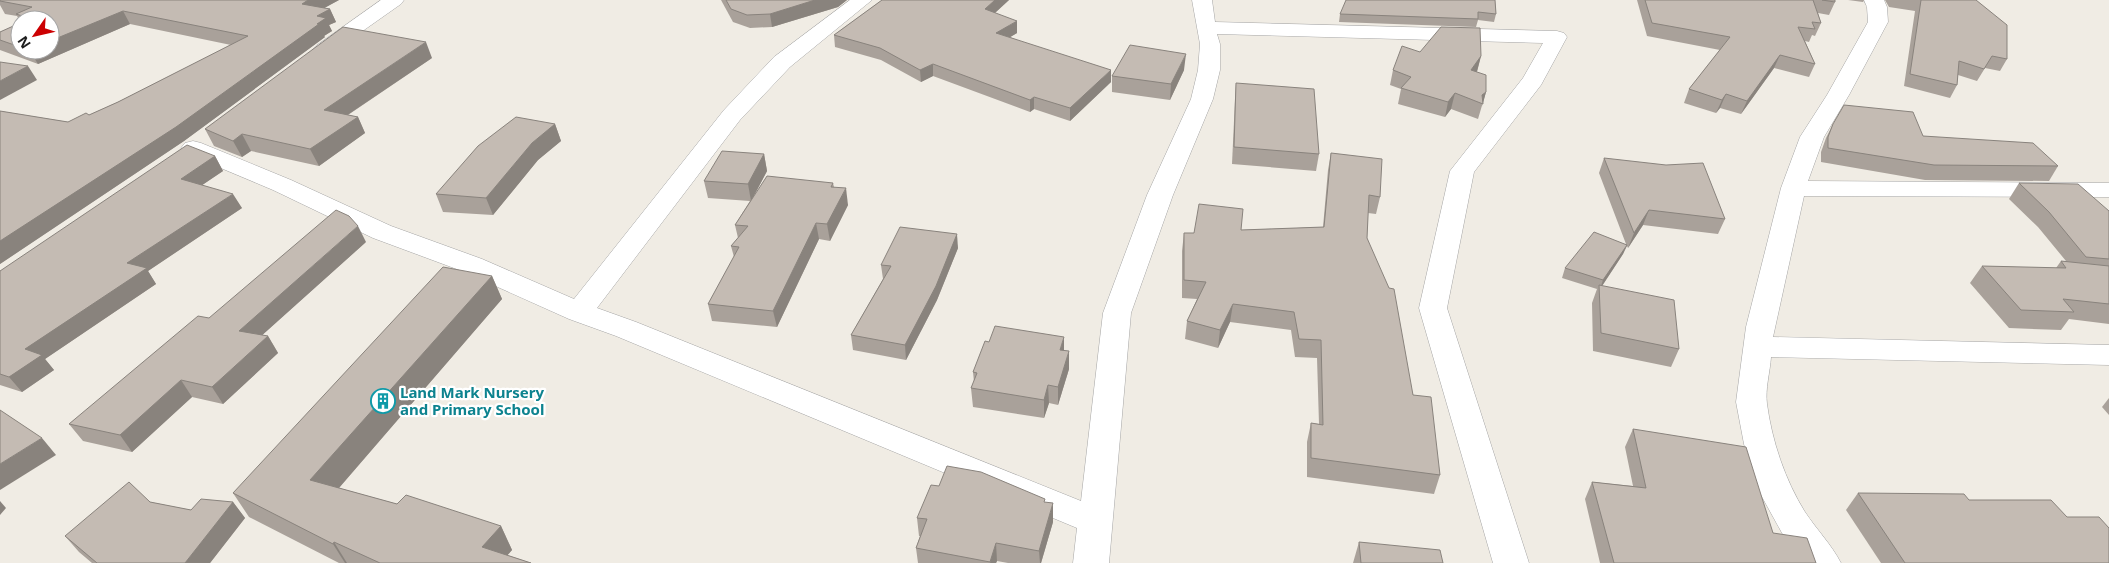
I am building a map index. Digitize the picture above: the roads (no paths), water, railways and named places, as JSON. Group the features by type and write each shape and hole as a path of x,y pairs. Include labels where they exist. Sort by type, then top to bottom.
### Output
{"street":[{"path":"308,61 394,0"},
{"path":"579,312 732,115 782,62 862,0"},
{"path":"1091,563 1117,313 1160,195 1202,100 1209,70 1210,44 1202,0"},
{"path":"1823,563 1794,523 1773,486 1751,402 1760,327 1793,188 1812,137 1838,95 1878,22 1878,7 1874,0"},
{"path":"1206,28 1557,37 1533,80 1462,171 1433,308 1512,563"},
{"path":"216,131 185,154 282,185 382,232 472,265 579,312 626,329 1095,521"},
{"path":"1793,188 2109,190"},
{"path":"1758,346 2109,356"}],"place":[{"name":"Land Mark Nursery and Primary School","path":"383,401"}]}
